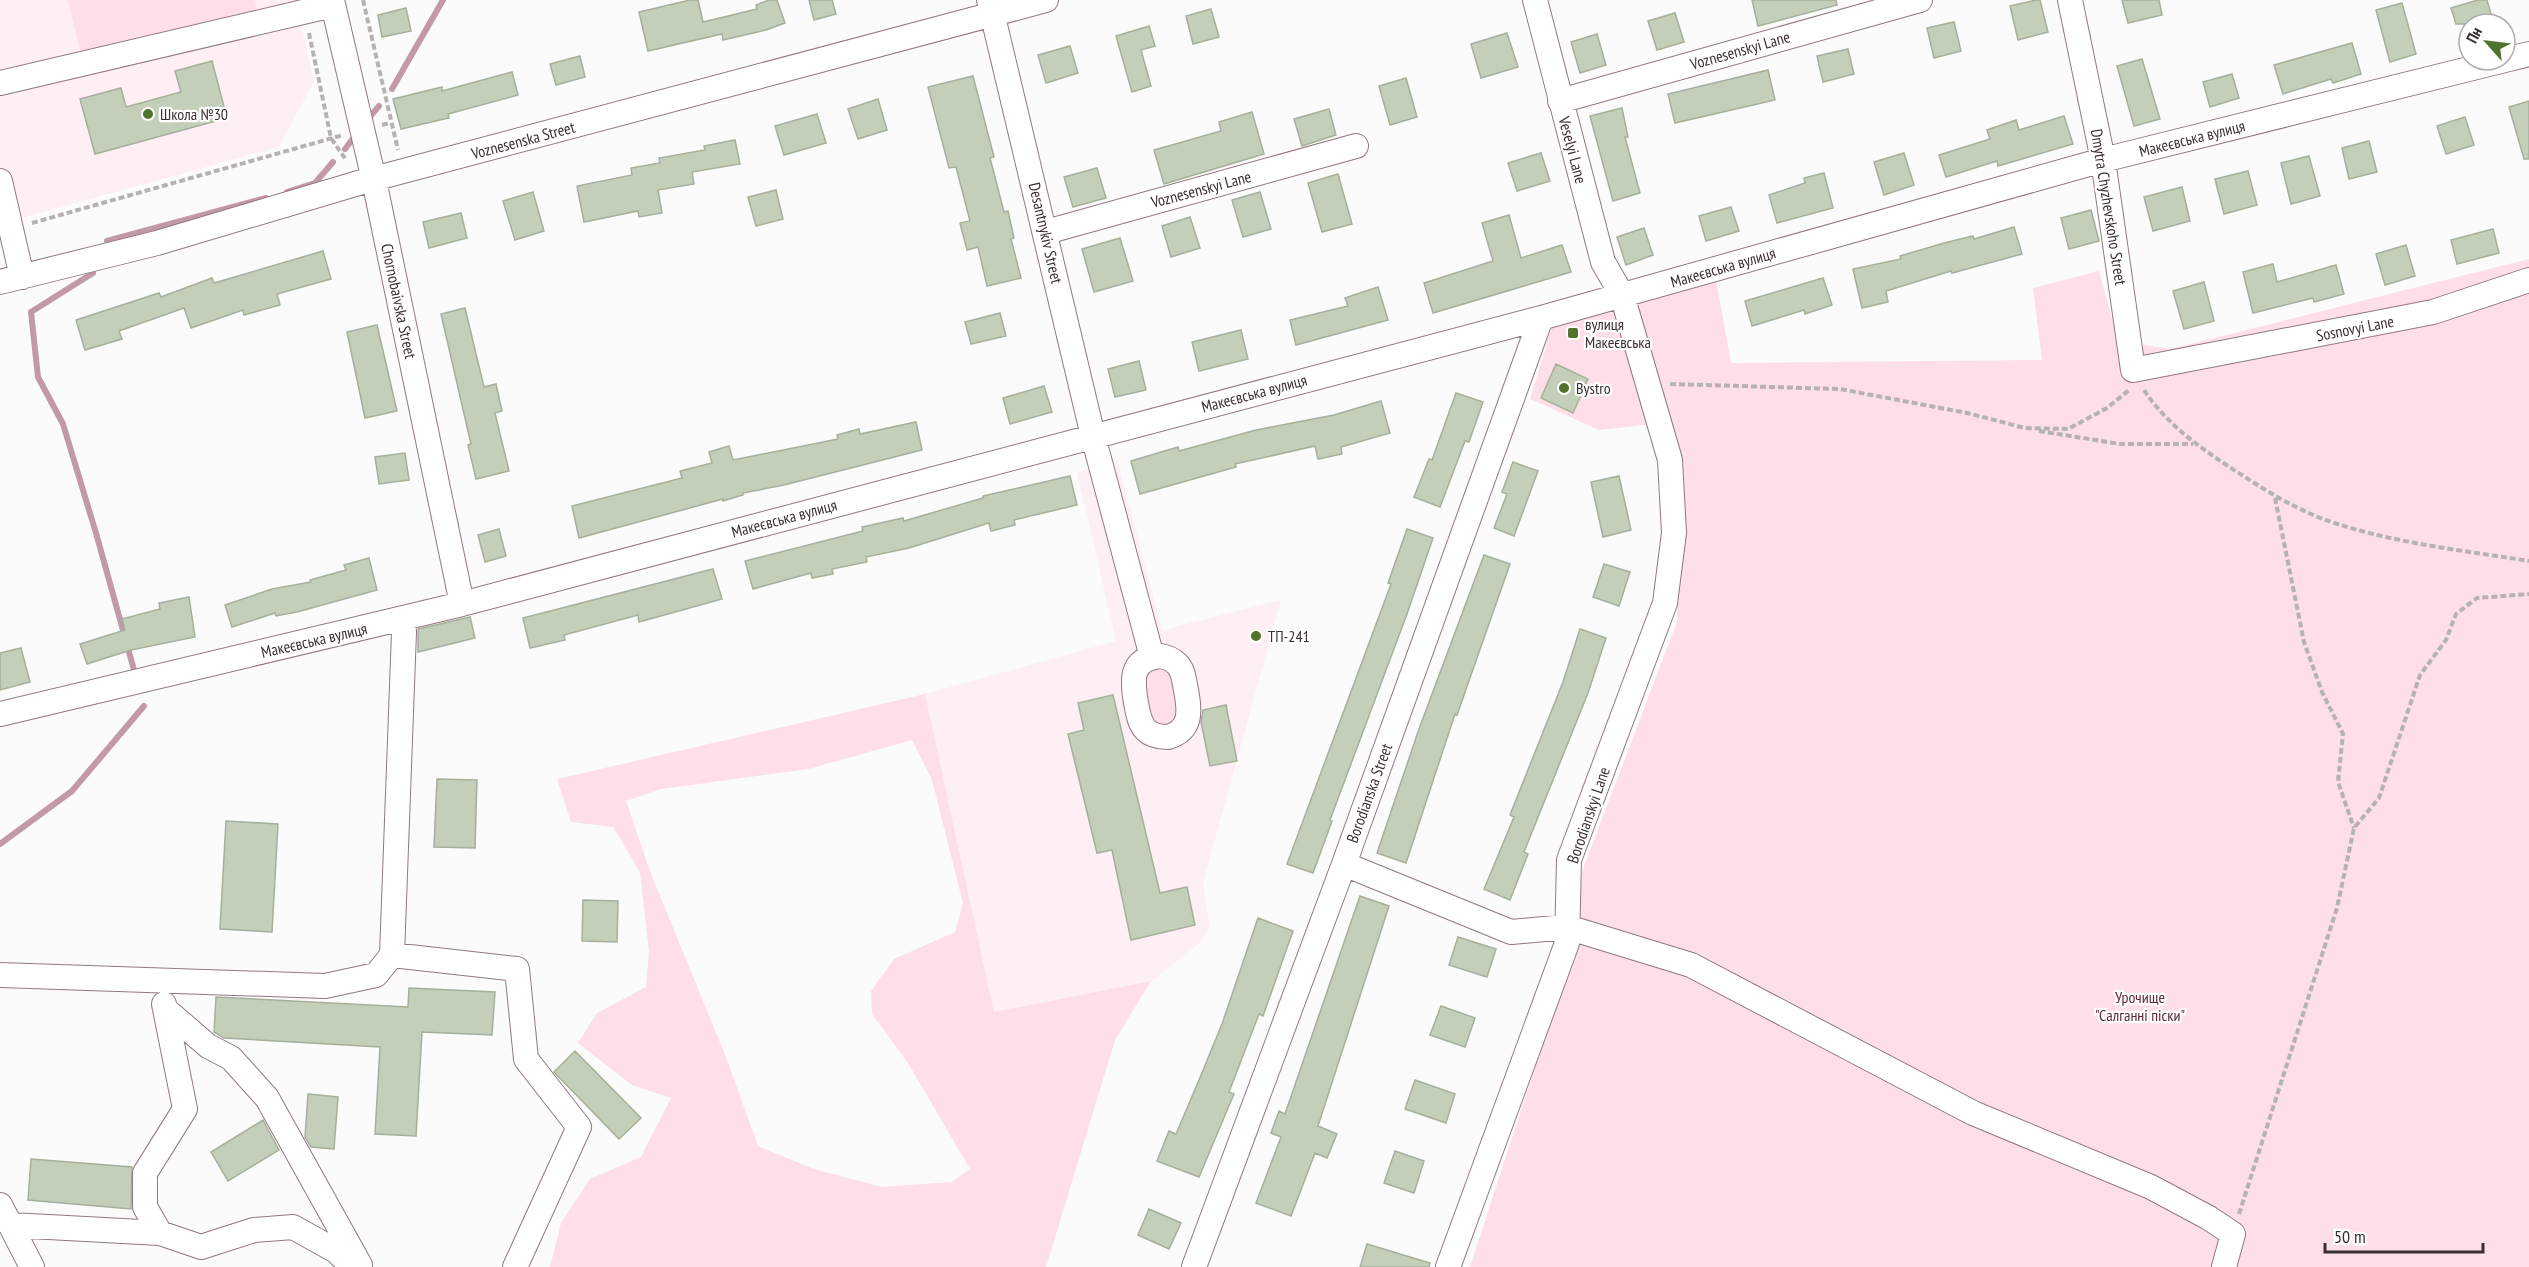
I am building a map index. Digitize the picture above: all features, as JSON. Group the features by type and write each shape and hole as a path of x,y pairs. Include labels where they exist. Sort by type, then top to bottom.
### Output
{"street":[{"name":"Voznesenska Street","path":"11,279 158,243 368,181 991,8 1046,0"},
{"name":"Veselyi Lane","path":"1534,0 1603,262 1622,295 1648,387"},
{"name":"Voznesenskyi Lane","path":"1560,100 1920,0"},
{"name":"Dmytra Chyzhevskoho Street","path":"2070,0 2103,160 2136,376"},
{"path":"0,83 304,11 333,2"},
{"name":"Chornobaivska Street","path":"333,2 362,130 368,181 462,604"},
{"name":"Desantnykiv Street","path":"991,8 1093,435 1152,657"},
{"name":"Макеєвська вулиця","path":"0,714 462,604 1540,318 2103,160 2457,72"},
{"name":"Voznesenskyi Lane","path":"1046,232 1356,146"},
{"path":"0,181 12,229 11,279"},
{"name":"Sosnovyi Lane","path":"2136,376 2179,363 2433,312 2529,280"},
{"name":"Borodianska Street","path":"1194,1267 1344,864 1540,318"},
{"name":"Borodianskyi Lane","path":"1448,1267 1567,943 1569,860 1665,603 1674,533 1670,460 1648,387"},
{"path":"0,975 325,986 376,975 392,956 403,619"},
{"path":"1344,864 1511,932 1567,927 1691,965 1973,1113 2151,1187 2209,1218 2233,1234 2224,1267"},
{"path":"392,956 517,969 526,1059 579,1127 515,1267"},
{"path":"160,981 185,1109 145,1173 145,1207 160,1233"},
{"path":"165,1009 208,1046 231,1058 267,1098 361,1267"},
{"path":"5,1215 160,1233 201,1247 254,1230 293,1227 336,1251 353,1267"},
{"path":"5,1215 32,1267"}],"path":[{"path":"363,0 390,123 404,171"},
{"path":"304,11 331,138 368,181"},
{"path":"12,229 390,123"},
{"path":"2025,428 2068,429 2107,408 2136,376 2155,406 2193,444 2275,497 2340,525 2414,542 2529,561"},
{"path":"1648,387 1678,383 1720,387 1840,389 1967,413 2025,428 2120,444 2193,444"},
{"path":"2275,497 2304,642 2322,692 2343,734 2338,782 2354,828"},
{"path":"2233,1234 2337,908 2354,828 2379,798 2420,675 2446,640 2456,614 2477,598 2529,594"}],"shaded area":[{"name":"Школа №30","path":"0,0 295,0 314,81 279,147 0,224"},
{"path":"1118,462 1162,630 1281,600 1203,883 1210,927 1199,944 1151,981 994,1012 925,694 1116,641 1077,472"}],"green space":[{"path":"68,0 255,0 257,12 81,55"},
{"name":"Урочище \"Салганні піски\"","path":"2529,259 2529,1267 1470,1267 1575,944 1578,882 1677,622 1684,465 1671,422 1599,430 1530,399 1555,317 1715,274 1731,363 2042,360 2033,288 2099,271 2118,341 2170,349"},
{"path":"1148,668 1169,668 1181,707 1172,726 1152,723 1142,683"},
{"path":"925,694 994,1012 1151,981 1115,1040 1046,1267 550,1267 561,1223 590,1179 641,1157 671,1098 632,1085 578,1043 597,1013 646,987 649,951 640,872 613,827 571,822 557,779","holes":["912,740 932,780 963,903 955,932 894,959 871,991 872,1014 908,1063 970,1169 952,1182 882,1187 814,1169 758,1146 726,1057 651,874 626,801 661,789 808,769"]}],"building":[{"path":"698,0 703,22 757,9 756,5 769,0 777,0 785,23 723,40 722,34 648,51 639,12"},
{"path":"809,0 832,0 836,14 814,20"},
{"path":"1752,0 1836,0 1837,5 1758,26"},
{"path":"2040,0 2048,32 2018,40 2010,6"},
{"path":"2122,0 2159,0 2162,15 2128,23"},
{"path":"2478,0 2487,0 2490,12 2457,12 2456,24 2451,8"},
{"path":"2402,3 2416,54 2390,62 2376,10"},
{"path":"406,8 411,31 382,37 378,15"},
{"path":"1211,9 1219,37 1193,44 1186,16"},
{"path":"1675,13 1684,42 1657,50 1648,21"},
{"path":"1954,22 1961,51 1934,58 1927,28"},
{"path":"1149,26 1155,46 1141,50 1151,86 1132,92 1116,36"},
{"path":"1507,33 1518,67 1481,78 1471,44"},
{"path":"1597,34 1606,65 1580,73 1571,42"},
{"path":"2352,43 2361,74 2333,83 2331,79 2283,94 2274,65"},
{"path":"1070,46 1078,73 1046,83 1038,55"},
{"path":"1848,49 1854,74 1823,82 1817,56"},
{"path":"580,56 585,77 556,85 550,64"},
{"path":"2142,59 2160,119 2134,126 2117,66"},
{"path":"212,61 227,118 95,154 80,99 121,88 126,107 181,92 175,71"},
{"path":"1768,70 1775,100 1675,123 1668,94"},
{"path":"512,72 518,95 448,114 449,118 401,129 393,99 442,87 442,91"},
{"path":"2232,74 2239,98 2210,107 2203,82"},
{"path":"973,76 994,157 990,158 1004,212 1008,211 1014,238 1011,239 1021,278 987,286 978,247 967,250 960,223 970,221 956,167 949,168 928,87"},
{"path":"1406,78 1417,117 1390,125 1379,86"},
{"path":"878,99 887,130 858,139 848,109"},
{"path":"2529,101 2529,159 2524,159 2509,107"},
{"path":"1622,108 1628,137 1625,137 1640,193 1613,201 1590,116"},
{"path":"1329,109 1336,135 1302,146 1294,119"},
{"path":"1252,112 1264,154 1164,184 1154,150 1221,131 1219,122"},
{"path":"817,114 826,143 784,155 775,126"},
{"path":"2064,116 2073,144 1998,166 1997,161 1946,177 1939,155 1990,139 1987,130 2016,120 2019,130"},
{"path":"2465,117 2474,145 2446,154 2437,126"},
{"path":"735,140 740,164 692,172 694,184 658,190 662,213 639,217 638,211 584,222 577,186 632,175 631,168 660,163 659,158 705,150 704,146"},
{"path":"2369,141 2377,172 2349,179 2342,148"},
{"path":"1541,153 1550,181 1517,191 1508,163"},
{"path":"1904,153 1914,185 1884,195 1874,162"},
{"path":"2309,156 2320,196 2291,204 2281,163"},
{"path":"1097,168 1106,198 1073,207 1064,177"},
{"path":"2248,171 2257,205 2224,214 2215,179"},
{"path":"1824,173 1833,208 1777,223 1769,195 1805,183 1804,178"},
{"path":"1338,174 1352,224 1322,232 1308,183"},
{"path":"2182,187 2190,221 2153,231 2144,197"},
{"path":"776,190 783,219 756,226 748,197"},
{"path":"533,192 544,231 515,240 503,201"},
{"path":"1260,192 1271,229 1243,237 1232,200"},
{"path":"1731,207 1739,231 1706,241 1699,216"},
{"path":"2091,210 2099,241 2069,249 2061,218"},
{"path":"461,213 467,238 429,248 423,222"},
{"path":"1509,215 1521,258 1562,245 1571,272 1433,313 1424,283 1493,261 1482,223"},
{"path":"1190,217 1200,248 1171,257 1162,226"},
{"path":"2014,227 2022,254 1952,273 1951,271 1886,291 1888,302 1862,308 1853,269 1901,259 1900,256 1944,243 1973,236 1974,239"},
{"path":"1644,228 1653,255 1626,265 1617,237"},
{"path":"2493,229 2499,253 2457,264 2451,240"},
{"path":"1120,238 1133,281 1094,292 1082,249"},
{"path":"2406,245 2415,276 2385,285 2376,254"},
{"path":"323,251 331,279 277,294 280,305 244,315 243,310 191,328 184,308 119,331 122,339 85,350 76,320 159,293 161,297 212,278 214,283"},
{"path":"2273,264 2277,282 2336,265 2344,294 2314,302 2313,298 2253,313 2243,272"},
{"path":"1823,278 1832,305 1805,314 1804,310 1752,326 1745,301"},
{"path":"2204,282 2214,321 2184,329 2173,291"},
{"path":"1378,287 1388,320 1296,345 1290,320 1348,306 1345,298"},
{"path":"465,308 484,387 496,384 502,411 495,413 509,471 476,479 468,445 471,444 441,314"},
{"path":"1000,313 1006,336 971,344 965,322"},
{"path":"377,325 397,411 365,418 347,332"},
{"path":"1241,330 1248,359 1199,371 1192,342"},
{"path":"1139,361 1146,390 1115,397 1108,369"},
{"name":"Bystro","path":"1556,364 1588,379 1573,413 1541,398"},
{"path":"1044,386 1052,412 1010,424 1003,398"},
{"path":"1456,393 1483,402 1469,442 1465,441 1440,507 1414,497 1429,459 1432,460"},
{"path":"1381,401 1390,433 1341,447 1342,454 1318,459 1315,446 1235,464 1236,467 1140,494 1131,461 1178,447 1179,451 1256,430 1334,415"},
{"path":"916,422 922,450 743,493 743,495 723,501 723,499 579,538 572,506 682,478 680,471 712,463 709,452 729,446 733,460 838,439 837,435 859,429 860,434"},
{"path":"405,453 409,480 379,484 375,457"},
{"path":"1513,462 1538,471 1514,536 1494,528 1507,494 1502,492"},
{"path":"1070,476 1077,505 1014,520 1015,525 991,531 989,523 909,548 866,557 867,562 832,569 833,574 812,578 811,573 753,589 745,561 863,531 862,527 903,518 904,521 983,498 983,496"},
{"path":"1619,476 1631,530 1603,537 1591,482"},
{"path":"499,529 506,556 485,562 478,535"},
{"path":"1407,529 1433,538 1330,820 1332,821 1313,873 1287,864 1391,584 1388,583"},
{"path":"1484,555 1510,564 1457,715 1455,714 1406,863 1377,853 1419,729"},
{"path":"369,558 377,590 297,612 276,616 275,613 232,627 225,605 272,589 311,582 310,580 346,570 344,565"},
{"path":"1604,564 1630,572 1619,606 1593,597"},
{"path":"713,569 722,599 639,622 638,615 564,635 565,640 530,648 523,618"},
{"path":"189,597 195,637 131,650 87,664 80,644 125,630 122,619 160,609 159,603"},
{"path":"470,617 475,638 418,652 418,629"},
{"path":"1580,629 1606,638 1588,693 1524,852 1528,854 1510,900 1484,889 1514,817 1510,815 1563,682"},
{"path":"21,648 30,682 0,690 0,653"},
{"path":"1113,695 1160,893 1187,887 1195,925 1131,940 1112,850 1097,853 1068,734 1084,730 1078,703"},
{"path":"1226,705 1237,761 1210,766 1201,722 1203,710"},
{"path":"437,779 477,780 475,848 434,847"},
{"path":"226,821 278,824 272,932 220,929"},
{"path":"1360,896 1389,906 1318,1126 1337,1134 1327,1158 1315,1153 1291,1216 1256,1203 1281,1137 1271,1133 1279,1111 1285,1114"},
{"path":"583,900 618,901 617,942 582,941"},
{"path":"1258,918 1293,931 1263,1016 1259,1014 1229,1092 1234,1094 1199,1177 1157,1161 1169,1131 1176,1134 1199,1080 1222,1024"},
{"path":"1458,937 1496,949 1487,977 1449,965"},
{"path":"409,988 495,992 492,1035 422,1032 416,1136 375,1134 380,1047 224,1038 214,1032 216,997 408,1007"},
{"path":"1441,1006 1475,1018 1465,1047 1430,1035"},
{"path":"575,1051 641,1118 619,1139 554,1072"},
{"path":"1415,1080 1455,1094 1446,1123 1405,1109"},
{"path":"308,1094 338,1097 334,1149 311,1147 305,1137"},
{"path":"263,1120 279,1150 228,1181 211,1152"},
{"path":"1395,1151 1424,1161 1414,1193 1384,1183"},
{"path":"31,1159 132,1167 131,1209 28,1200"},
{"path":"1149,1209 1181,1223 1169,1249 1138,1235"},
{"path":"1367,1244 1430,1263 1429,1267 1360,1267"}],"waterway":[{"path":"392,89 443,0"},
{"path":"368,119 379,106"},
{"path":"345,149 355,136"},
{"path":"287,192 315,183 333,162"},
{"path":"107,241 266,198"},
{"path":"93,273 31,312 38,377 63,424 134,670"},
{"path":"0,844 72,791 144,706"}],"place":[{"name":"Школа №30","path":"148,114"},
{"name":"вулиця Макеєвська","path":"1573,333"},
{"name":"Bystro","path":"1564,388"},
{"name":"ТП-241","path":"1256,636"}]}
